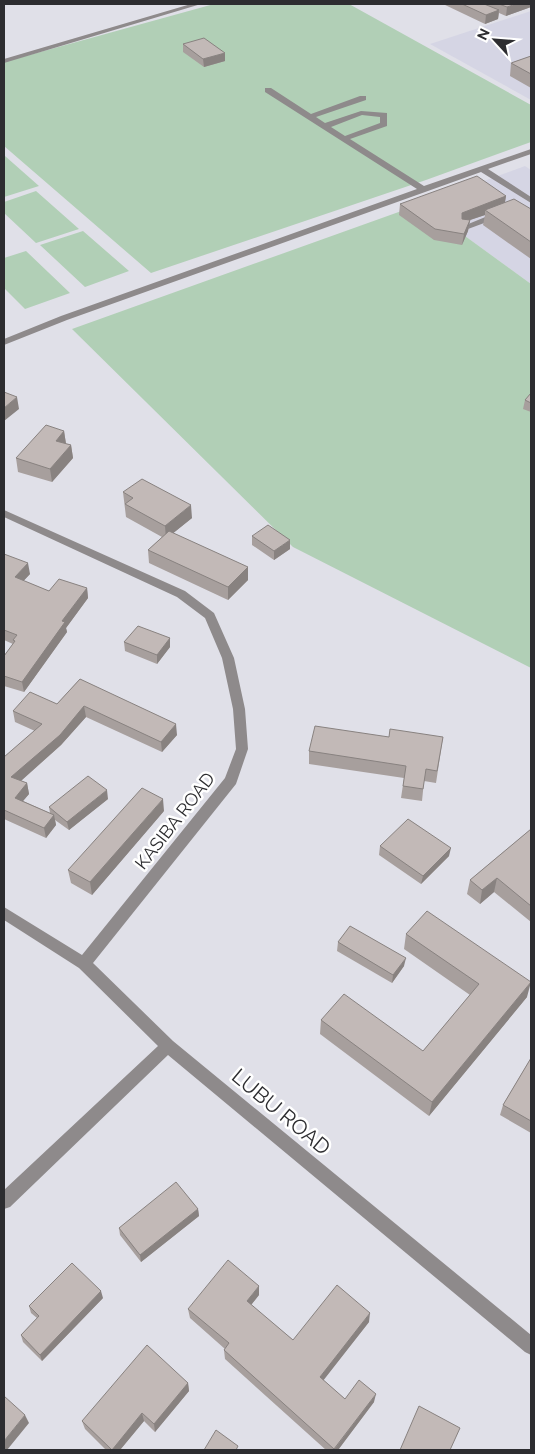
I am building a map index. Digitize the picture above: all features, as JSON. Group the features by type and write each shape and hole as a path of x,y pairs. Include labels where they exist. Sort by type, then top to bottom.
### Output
{"street":[{"path":"4,60 198,4"},
{"path":"268,90 424,190"},
{"path":"310,117 363,98"},
{"path":"325,126 361,113 384,114 384,124 344,139"},
{"path":"4,342 64,318 424,190 471,177 483,170 531,151"},
{"path":"521,155 531,161"},
{"path":"483,170 531,201"},
{"path":"464,227 513,209"},
{"name":"KASIBA ROAD","path":"4,513 181,594 210,616 228,658 239,710 242,748 231,780 84,964"},
{"name":"LUBU ROAD","path":"4,913 84,964 168,1046 531,1346"},
{"path":"4,1201 168,1046"}],"shaded area":[{"path":"531,11 531,100 430,44"},
{"path":"525,166 531,170 531,284 421,204"}],"green space":[{"path":"214,4 349,4 531,105 531,142 426,180 151,273 4,146 4,62"},
{"path":"5,156 39,186 4,197"},
{"path":"36,191 79,229 36,243 4,213 4,202"},
{"path":"421,204 531,284 531,668 293,547 72,329"},
{"path":"83,231 129,271 85,287 40,245"},
{"path":"26,251 70,293 25,309 4,288 4,258"}],"building":[{"path":"462,4 484,4 499,10 486,15"},
{"path":"499,4 516,4 507,7"},
{"path":"204,38 225,53 203,59 183,44"},
{"path":"531,56 531,74 511,63"},
{"path":"477,176 506,196 462,213 462,219 470,220 464,234 435,229 400,204"},
{"path":"514,199 531,209 531,242 485,210"},
{"path":"4,392 17,397 4,408"},
{"path":"531,393 531,403 525,400"},
{"path":"46,425 64,431 56,441 71,445 50,469 16,458"},
{"path":"142,479 191,505 165,526 125,504 133,498 123,492"},
{"path":"268,525 290,540 274,551 252,536"},
{"path":"169,531 248,567 228,587 148,550"},
{"path":"4,554 28,563 15,577 49,591 59,579 87,588 62,621 65,622 22,682 4,676 4,656 17,635 4,630"},
{"path":"138,626 170,638 157,655 124,642"},
{"path":"80,679 176,724 161,742 84,706 60,735 11,777 27,783 15,798 54,815 44,828 4,810 4,757 42,724 13,711 30,692 57,704"},
{"path":"315,726 389,737 390,729 443,737 437,771 426,769 423,789 403,786 406,766 309,751"},
{"path":"88,776 107,790 67,822 49,807"},
{"path":"142,788 163,799 90,882 68,870"},
{"path":"408,819 451,848 423,876 380,846"},
{"path":"531,829 531,906 497,878 482,890 470,880"},
{"path":"427,911 531,982 432,1102 321,1020 344,994 423,1051 479,984 406,934"},
{"path":"350,926 406,958 393,975 338,942"},
{"path":"531,1058 531,1121 503,1105"},
{"path":"176,1182 198,1209 140,1255 119,1228"},
{"path":"228,1260 259,1286 247,1301 293,1340 337,1285 370,1313 320,1377 345,1399 359,1380 376,1394 334,1449 224,1350 229,1343 188,1309"},
{"path":"72,1263 101,1291 40,1355 21,1335 39,1316 29,1306"},
{"path":"147,1345 188,1383 154,1424 142,1413 112,1450 82,1421"},
{"path":"4,1396 25,1415 4,1441"},
{"path":"419,1406 460,1428 450,1450 400,1450"},
{"path":"216,1430 238,1446 236,1450 204,1450"}]}
